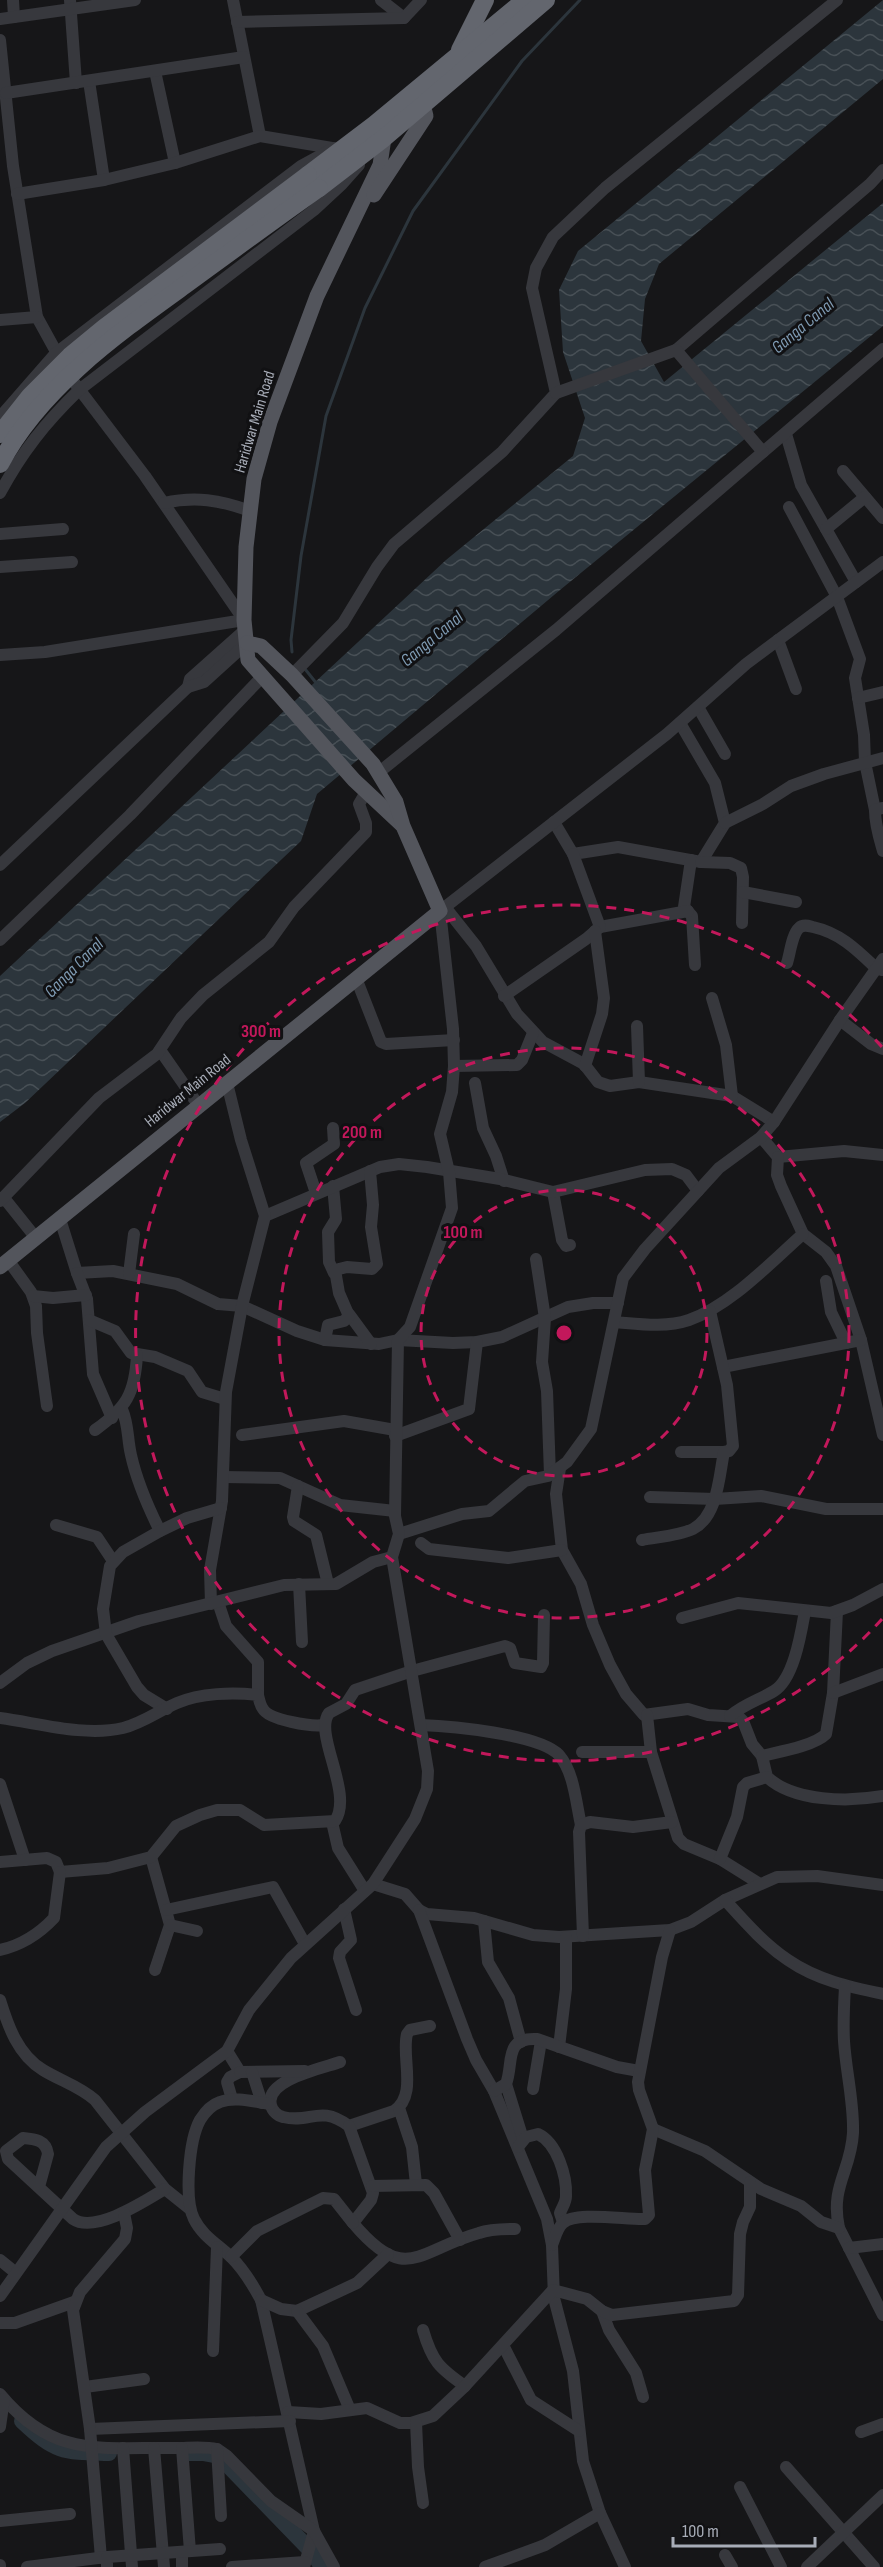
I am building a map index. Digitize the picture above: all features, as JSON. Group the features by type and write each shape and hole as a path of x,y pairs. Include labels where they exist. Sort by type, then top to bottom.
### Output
{"highway":[{"path":"457,57 485,0"},
{"path":"491,0 514,17"},
{"path":"0,464 9,446 20,432 74,372 126,328 313,181 340,147 379,131 514,17 525,0"},
{"path":"419,98 457,57 514,17 546,0"},
{"path":"0,434 30,396 78,349 313,181 369,149 379,131"}],"main road":[{"name":"Haridwar Main Road","path":"353,224 426,116 419,98"},
{"name":"Haridwar Main Road","path":"379,131 380,165 317,296 270,422 255,479 250,511 246,548 245,631 248,660 354,780 403,826"},
{"name":"Haridwar Main Road","path":"4,1264 442,909 403,826 396,802 375,769 294,677 245,631"}],"street":[{"path":"13,0 14,17"},
{"path":"0,19 70,5 135,0"},
{"path":"233,0 260,135"},
{"path":"381,0 404,18"},
{"path":"237,22 404,18 421,0"},
{"path":"562,390 532,288 536,267 553,237 605,188 837,0"},
{"path":"70,5 82,82 104,180"},
{"path":"0,40 6,93 4,119 6,149 17,194 37,317 56,353 80,390 164,503 245,631"},
{"path":"6,93 244,57"},
{"path":"155,71 175,163"},
{"path":"17,194 104,180 175,163 260,135 340,147"},
{"path":"0,417 56,353 301,166 340,147"},
{"path":"0,493 25,450 50,418 80,390 314,210 342,184 369,149"},
{"path":"294,677 338,628 376,567 394,544 502,452 562,390 662,357 675,350 870,184 883,170"},
{"path":"0,320 37,317"},
{"path":"375,769 556,630 883,349"},
{"path":"675,350 763,452"},
{"path":"786,434 795,470 856,582"},
{"path":"843,471 883,518"},
{"path":"826,529 865,497"},
{"path":"164,503 182,499 209,499 250,511"},
{"path":"789,507 837,597 860,659 855,674 865,762 879,808 877,835 883,851"},
{"path":"0,534 63,529"},
{"path":"0,567 72,562"},
{"path":"442,909 680,723 746,664 883,562"},
{"path":"0,655 245,631"},
{"path":"0,865 188,687 190,679 245,631"},
{"path":"778,640 796,689"},
{"path":"0,940 130,815 262,677"},
{"path":"858,698 883,692"},
{"path":"698,706 725,754"},
{"path":"680,723 715,783 725,823"},
{"path":"695,965 692,916 684,907 684,900 696,861 711,849 725,823 764,804 791,786 883,758"},
{"path":"36,1238 2,1199 99,1098 146,1064 160,1050 188,1009 269,942 294,907 366,832 366,823 359,804 366,792"},
{"path":"554,822 573,854 597,929 604,998 602,1014 585,1066"},
{"path":"573,854 618,847 696,861 730,862 738,865 743,871 742,923"},
{"path":"743,892 796,902"},
{"path":"442,909 476,946 504,996 533,1033 555,1050 585,1066 593,1078 605,1086 639,1082 732,1096 774,1122"},
{"path":"0,2295 106,2147 121,2132 227,2051 263,1991 305,1944 369,1887 415,1819 427,1789 428,1771 392,1557 399,1534 395,1511 398,1340 410,1326 452,1208 449,1172 440,1134 452,1092 454,1066 454,1040 442,909"},
{"path":"504,996 597,929 688,911"},
{"path":"399,1534 462,1514 489,1511 525,1481 555,1471 567,1462 591,1429 623,1278 645,1249 719,1168 761,1137 774,1122 840,1020 881,965 843,938 829,931 805,925 795,934 787,963"},
{"path":"356,978 381,1042 386,1044 454,1040"},
{"path":"711,998 726,1045 732,1096"},
{"path":"840,1020 871,1044 883,1049"},
{"path":"637,1026 639,1082"},
{"path":"454,1066 518,1065 533,1033"},
{"path":"160,1050 199,1106"},
{"path":"227,1083 241,1140 265,1216 242,1306 225,1399 221,1508 210,1570 215,1603 226,1626 258,1662 258,1695 263,1710 280,1719 316,1726 324,1725"},
{"path":"475,1083 483,1128 504,1180"},
{"path":"316,1193 306,1163 334,1144 333,1128"},
{"path":"761,1137 778,1156 777,1175 803,1234 826,1252 834,1262 861,1340 883,1435"},
{"path":"778,1156 844,1151 883,1155"},
{"path":"265,1216 370,1171 399,1164 504,1180 553,1192 615,1176 660,1169 679,1171 686,1175 698,1191"},
{"path":"334,1273 340,1268 372,1269 377,1264 371,1227 373,1205 370,1171"},
{"path":"333,1186 336,1220 328,1232 328,1250 339,1293 349,1314 371,1344"},
{"path":"553,1192 562,1240 566,1246 570,1245"},
{"path":"60,1219 86,1295 93,1374 117,1413 128,1425 131,1457 148,1506 160,1531"},
{"path":"129,1274 134,1234"},
{"path":"615,1322 651,1326 687,1320 710,1311 803,1234"},
{"path":"536,1259 545,1318 542,1362 547,1391 562,1550 581,1584 593,1625 618,1682 638,1709 647,1715"},
{"path":"4,1264 33,1296 47,1406"},
{"path":"77,1273 113,1271 185,1286 218,1304 242,1306 297,1331 325,1340 371,1344 398,1340 477,1342 502,1336 568,1307 593,1303 618,1304"},
{"path":"826,1281 831,1312 846,1343"},
{"path":"33,1296 53,1298 86,1295"},
{"path":"681,1452 724,1452 729,1451 733,1446 727,1385 710,1311"},
{"path":"325,1340 328,1325 347,1320 349,1314"},
{"path":"89,1320 115,1331 128,1351 137,1355 155,1357 183,1369 191,1374 202,1392 225,1399"},
{"path":"723,1367 861,1340"},
{"path":"242,1435 344,1421 395,1433 469,1409 477,1342"},
{"path":"95,1430 117,1413 136,1377 137,1355"},
{"path":"642,1540 693,1529 703,1519 715,1499 724,1452"},
{"path":"223,1477 274,1478 340,1505 395,1511"},
{"path":"298,1486 294,1521 310,1529 316,1535 328,1584"},
{"path":"650,1497 715,1499 761,1496 826,1509 883,1510 883,1500"},
{"path":"167,1708 144,1695 137,1687 106,1634 103,1602 107,1576 113,1562 123,1552 187,1518 221,1508"},
{"path":"56,1525 97,1538 113,1562"},
{"path":"421,1543 429,1549 508,1558 562,1550"},
{"path":"0,1683 17,1670 52,1651 139,1621 284,1585 336,1584 372,1562 392,1557"},
{"path":"298,1584 302,1642"},
{"path":"682,1618 738,1603 805,1611 837,1611 883,1589"},
{"path":"730,1716 742,1706 776,1689 789,1677 802,1632 805,1611"},
{"path":"762,1756 796,1747 824,1736 833,1694 837,1611"},
{"path":"60,1872 108,1868 151,1857 176,1826 217,1810 240,1810 264,1826 332,1822 338,1816 339,1786 324,1725 329,1713 346,1704 355,1690 412,1671 505,1646 510,1648 515,1663 541,1667 543,1664 544,1615"},
{"path":"0,1671 17,1670"},
{"path":"833,1694 883,1674"},
{"path":"0,1718 94,1731 136,1724 184,1700 218,1695 258,1695"},
{"path":"647,1715 659,1711 688,1709 708,1715 730,1716 743,1721 752,1744 762,1756 767,1777 781,1786 820,1798 850,1799 883,1796"},
{"path":"647,1715 651,1752 678,1838 684,1844 720,1859 760,1884"},
{"path":"421,1725 456,1726 489,1732 553,1750 563,1761 568,1771 581,1825 579,1832 583,1936"},
{"path":"582,1752 651,1752"},
{"path":"720,1859 737,1817 743,1787 747,1783 767,1777"},
{"path":"0,1784 25,1860"},
{"path":"332,1822 339,1848 369,1887 405,1894 419,1910 426,1914 484,1921 533,1935 566,1937 670,1930 691,1922 725,1900 777,1877 817,1876 883,1886"},
{"path":"581,1825 590,1822 633,1827 672,1822"},
{"path":"151,1857 170,1925 155,1970"},
{"path":"0,1862 47,1858 54,1860 60,1872 54,1918 17,1946 0,1950"},
{"path":"165,1910 273,1887 305,1944"},
{"path":"725,1900 764,1940 788,1960 828,1981 883,1994"},
{"path":"344,1909 351,1940 340,1952 339,1958 356,2010"},
{"path":"419,1910 471,2049 521,2143"},
{"path":"484,1921 488,1962 509,1998 521,2042"},
{"path":"170,1925 196,1930"},
{"path":"563,2222 576,2218 648,2218 650,2211 645,2170 653,2129 639,2090 639,2071 645,2055 662,1957 670,1930"},
{"path":"560,2047 566,1989 566,1937"},
{"path":"845,1986 844,2042 853,2135 835,2197 839,2228 883,2315"},
{"path":"0,2000 11,2032 31,2061 43,2071 83,2090 95,2100 165,2189 190,2209 204,2234 231,2257 249,2279 261,2300 289,2416 308,2552"},
{"path":"350,2126 399,2108 406,2095 407,2034 410,2030 430,2026"},
{"path":"625,2567 600,2513 587,2476 579,2432 573,2371 554,2290 552,2245 547,2219 521,2143 506,2084 513,2048 528,2039 542,2041 617,2067 639,2071"},
{"path":"533,2089 542,2041"},
{"path":"227,2051 246,2072 266,2103 285,2118 333,2116 350,2126 372,2186 371,2200 353,2223"},
{"path":"232,2099 228,2079 246,2072 291,2074 314,2071 340,2062"},
{"path":"266,2103 279,2085 291,2074"},
{"path":"494,2091 506,2084"},
{"path":"190,2209 189,2184 195,2132 199,2122 214,2105 232,2099 266,2103"},
{"path":"399,2108 412,2147 416,2184"},
{"path":"653,2129 705,2151 750,2182 773,2195 801,2206 821,2222 839,2228"},
{"path":"521,2143 533,2134 541,2136 552,2148 560,2163 566,2200 560,2213 563,2222 552,2245"},
{"path":"554,2290 582,2297 602,2311 618,2315 734,2301 738,2295 741,2227 749,2212 751,2201 750,2182"},
{"path":"372,2186 416,2184 426,2186 434,2193 460,2240"},
{"path":"39,2187 78,2223 124,2213 165,2189"},
{"path":"231,2257 257,2231 323,2198 334,2199 365,2237 388,2254 411,2260 481,2232 516,2229"},
{"path":"105,2560 85,2387 73,2310 74,2302 87,2282 125,2239 127,2228 124,2213"},
{"path":"849,2248 883,2244"},
{"path":"213,2351 217,2247"},
{"path":"261,2300 281,2309 297,2311 357,2283 388,2254"},
{"path":"0,2260 16,2273"},
{"path":"90,2429 321,2414 367,2408 400,2423 416,2422 433,2416 465,2386 554,2290"},
{"path":"0,2323 15,2323 74,2302"},
{"path":"297,2311 323,2346 350,2410"},
{"path":"602,2311 609,2330 636,2373 643,2397"},
{"path":"423,2330 433,2359 446,2373 465,2386"},
{"path":"503,2346 531,2400 579,2432"},
{"path":"85,2387 144,2379"},
{"path":"0,2427 2,2397"},
{"path":"2,2397 45,2435 70,2444 92,2448 217,2449 227,2456 271,2501 308,2552 334,2567"},
{"path":"416,2422 417,2468 423,2503"},
{"path":"861,2432 883,2424"},
{"path":"123,2448 132,2561"},
{"path":"154,2448 164,2567"},
{"path":"182,2448 186,2552 182,2567"},
{"path":"217,2449 221,2516"},
{"path":"786,2467 874,2567"},
{"path":"740,2487 781,2567"},
{"path":"807,2567 883,2495"},
{"path":"485,2567 545,2544 600,2513"},
{"path":"0,2521 70,2514"},
{"path":"27,2567 105,2560 132,2561 163,2553 220,2549"},
{"path":"232,2567 308,2552"},
{"path":"724,2556 732,2567"}],"water":[{"name":"Ganga Canal","path":"883,0 883,79 659,264 645,299 641,341 664,382 883,203 883,326 560,590 317,794 301,841 25,1103 0,1122 0,976 446,560 573,456 585,418 563,352 559,290 578,251"}],"waterway":[{"path":"292,652 291,640 301,556 326,416 365,308 413,211 522,61 580,0"},
{"path":"305,669 317,684"},
{"path":"22,2421 43,2439 61,2449 109,2453"},
{"path":"186,2453 219,2456 314,2554 322,2567"}]}
